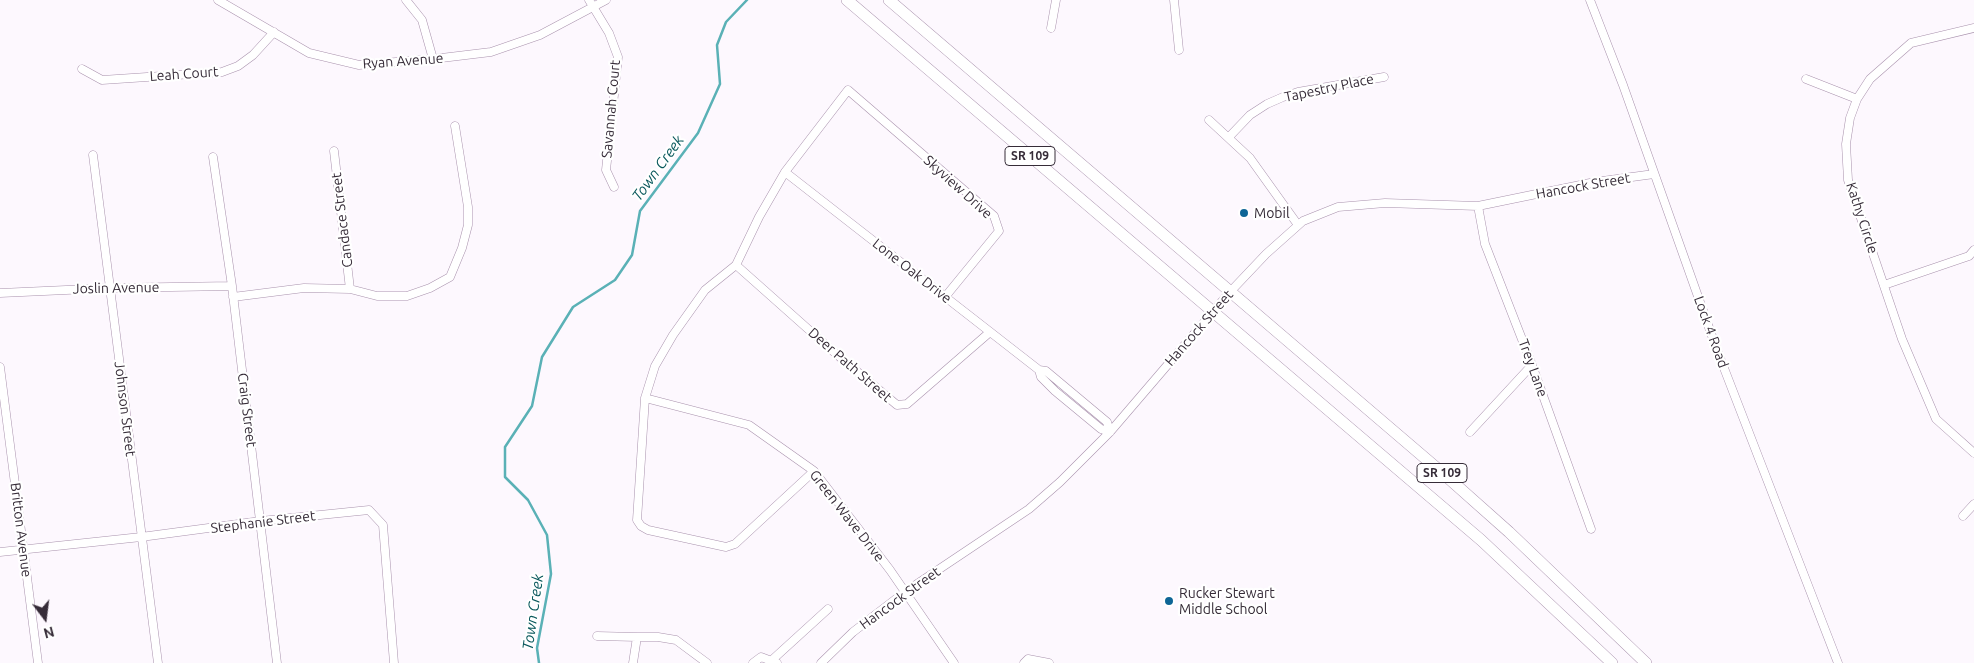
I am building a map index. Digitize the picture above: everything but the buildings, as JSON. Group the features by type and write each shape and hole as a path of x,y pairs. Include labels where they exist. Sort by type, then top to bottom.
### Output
{"highway":[{"name":"SR 109","path":"847,0 1481,540 1612,663"},
{"name":"SR 109","path":"888,0 1446,476 1509,532 1646,663"}],"street":[{"name":"Ryan Avenue","path":"218,0 309,53 359,65 491,52 540,35 593,2 606,0"},
{"path":"406,0 422,20 433,59"},
{"path":"1051,28 1056,0"},
{"path":"1174,0 1179,50"},
{"name":"Lock 4 Road","path":"1590,0 1717,350 1838,663"},
{"name":"Savannah Court","path":"593,2 609,33 618,57 606,170 614,187"},
{"name":"Kathy Circle","path":"1974,28 1911,43 1870,79 1857,99 1850,118 1846,144 1848,180 1902,339 1936,419 1974,453"},
{"name":"Leah Court","path":"82,69 102,80 222,72 238,66 253,55 274,32"},
{"name":"Tapestry Place","path":"1229,137 1250,115 1267,104 1283,97 1298,92 1384,77"},
{"path":"1806,79 1857,99"},
{"name":"Skyview Drive","path":"784,172 848,90 994,216 999,231 945,297"},
{"path":"1208,120 1250,158 1298,225"},
{"path":"233,297 304,288 350,289 377,296 407,296 430,288 450,277 462,248 468,225 468,207 455,126"},
{"name":"Candace Street","path":"334,151 350,289"},
{"name":"Johnson Street","path":"93,155 158,663"},
{"name":"Craig Street","path":"213,158 232,286 277,663"},
{"path":"784,172 759,217 736,265 705,290 685,316 655,366 646,398 637,520 641,526 648,530 726,547 735,544 814,471"},
{"name":"Lone Oak Drive","path":"784,172 1039,370 1046,371 1106,422 1110,432"},
{"name":"Hancock Street","path":"821,663 854,632 905,592 1029,509 1060,482 1110,432 1230,292 1303,221 1338,207 1385,203 1478,206 1595,182 1654,174"},
{"name":"Trey Lane","path":"1478,206 1485,244 1532,364 1591,529"},
{"path":"1884,285 1969,256 1974,250"},
{"name":"Deer Path Street","path":"736,265 896,405 906,404 990,332"},
{"name":"Joslin Avenue","path":"0,293 110,288 232,286"},
{"path":"1470,432 1532,364"},
{"name":"Britton Avenue","path":"0,367 38,663"},
{"name":"Green Wave Drive","path":"646,398 748,425 814,471 905,592 954,663"},
{"path":"1963,516 1974,504"},
{"name":"Stephanie Street","path":"0,552 369,510 383,525 394,663"},
{"path":"754,663 761,657 775,661 828,608"},
{"path":"597,636 658,637 676,640 707,663"},
{"path":"633,663 637,637"},
{"path":"1024,663 1028,659 1049,663"}],"waterway":[{"name":"Town Creek","path":"539,663 537,648 551,574 547,535 528,500 505,477 505,447 532,406 542,357 573,307 615,280 632,255 640,211 698,133 720,84 717,45 726,22 747,0"}],"place":[{"name":"Mobil","path":"1244,213"},
{"name":"Rucker Stewart Middle School","path":"1169,601"}]}
